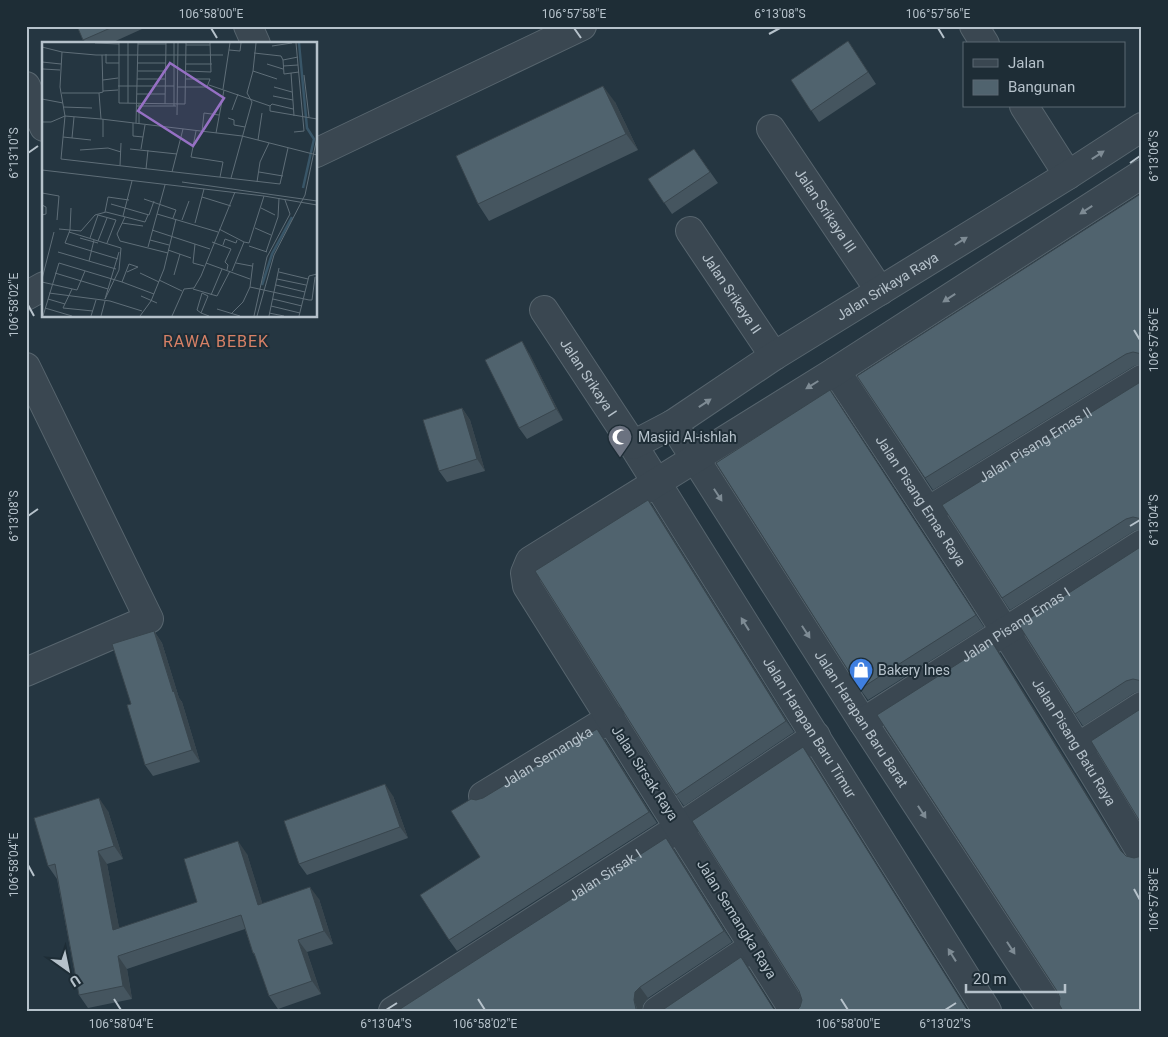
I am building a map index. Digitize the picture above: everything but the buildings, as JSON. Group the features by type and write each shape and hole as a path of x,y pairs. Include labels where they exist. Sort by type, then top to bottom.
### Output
{"street":[{"path":"248,26 255,42"},
{"path":"318,152 582,26"},
{"path":"974,26 984,42"},
{"path":"26,86 42,122"},
{"path":"1025,108 1068,175"},
{"name":"Jalan Srikaya Raya","path":"633,445 673,424 774,356 1068,175 1142,127"},
{"name":"Jalan Srikaya III","path":"771,129 880,291"},
{"path":"655,482 836,371 1142,174"},
{"name":"Jalan Srikaya II","path":"690,231 774,356"},
{"path":"26,296 42,287"},
{"name":"Jalan Srikaya I","path":"544,310 633,445"},
{"path":"26,366 149,619 26,672"},
{"name":"Jalan Pisang Emas Raya","path":"836,371 1006,631"},
{"name":"Jalan Pisang Emas II","path":"928,512 1142,379"},
{"name":"Jalan Harapan Baru Barat","path":"673,424 863,722 1052,1011"},
{"name":"Jalan Harapan Baru Timur","path":"633,445 987,1011"},
{"name":"Jalan Sirsak Raya","path":"655,482 530,560 525,573 527,586 680,827"},
{"name":"Jalan Pisang Emas I","path":"863,722 1142,544"},
{"name":"Jalan Pisang Batu Raya","path":"1006,631 1142,854"},
{"path":"1078,747 1142,706"},
{"name":"Jalan Semangka","path":"483,796 611,718"},
{"name":"Jalan Sirsak I","path":"393,1011 680,827 816,736"},
{"name":"Jalan Semangka Raya","path":"680,827 794,1011"},
{"path":"656,1011 754,946"}],"place":[{"name":"Masjid Al-ishlah","path":"620,458"},
{"name":"Bakery Ines","path":"861,691"}],"district":[{"name":"RAWA BEBEK","path":"216,341"}]}
